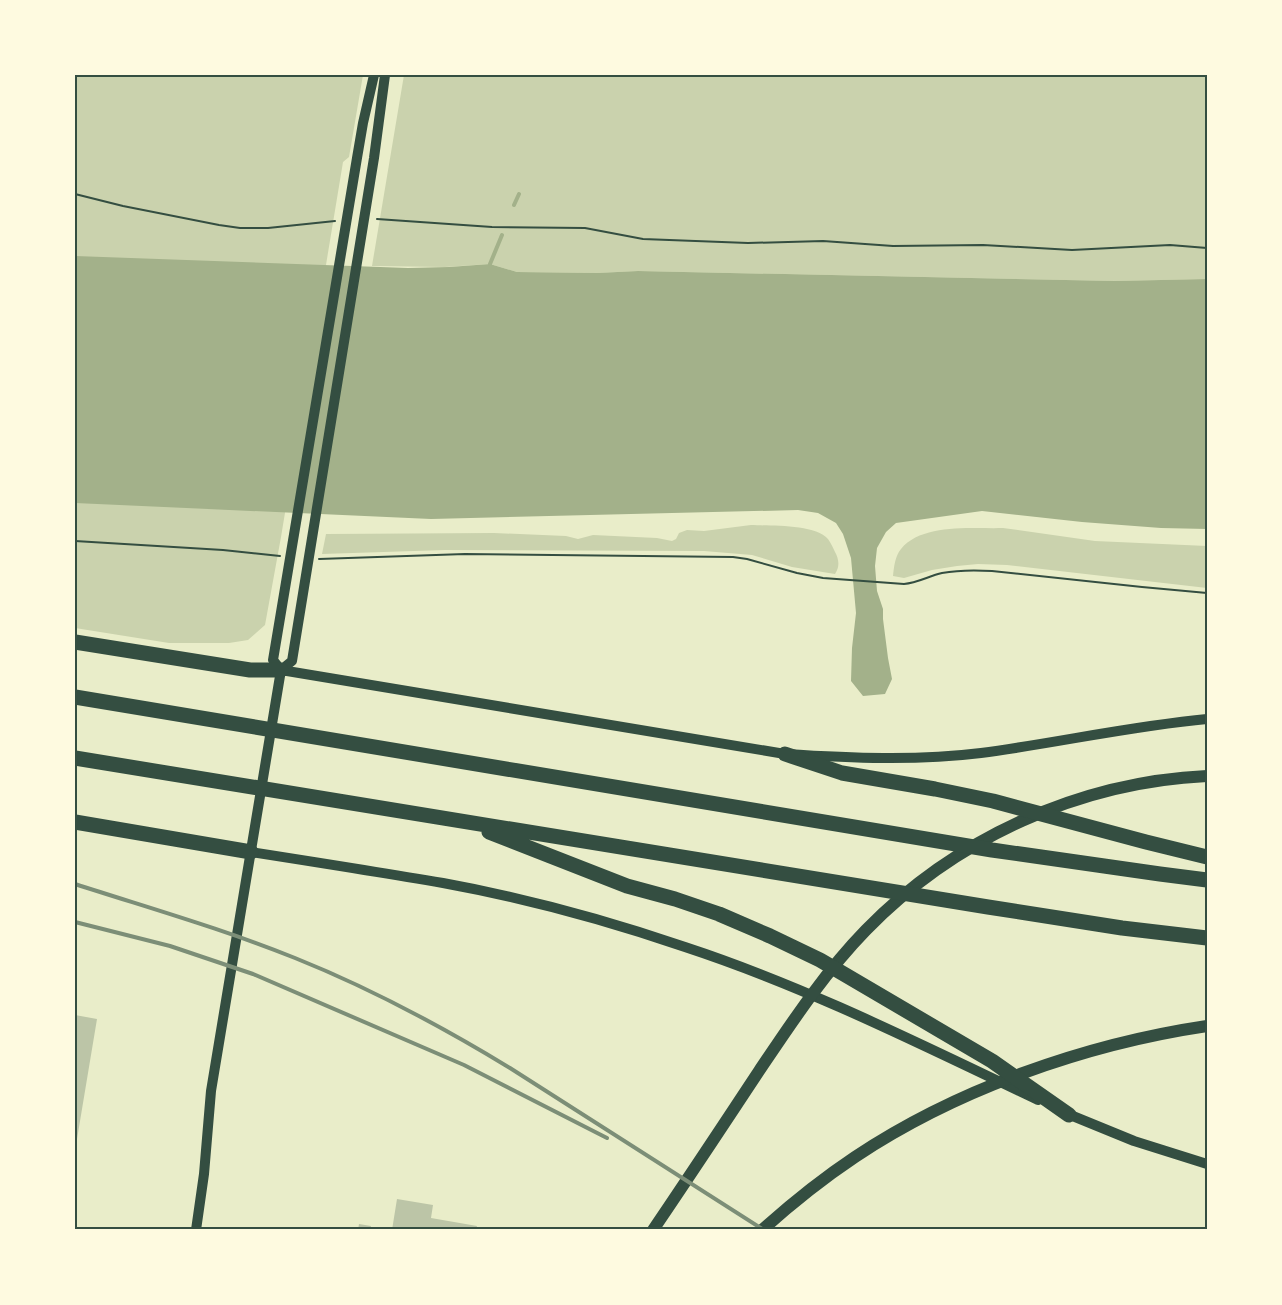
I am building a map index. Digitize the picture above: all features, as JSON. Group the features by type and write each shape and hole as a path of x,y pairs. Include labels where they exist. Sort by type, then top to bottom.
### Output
{"highway":[{"path":"75,642 250,670 281,670"},
{"path":"75,697 992,850 1207,880"},
{"path":"786,754 842,773 993,801 1207,857"},
{"path":"75,758 1122,928 1207,938"},
{"path":"461,821 627,886 719,914 770,936 819,960 992,1061 1069,1115"},
{"path":"75,822 250,852"}],"main road":[{"path":"374,75 363,123 273,660 281,670 786,754 842,758 901,758 980,753 1207,718"},
{"path":"196,1230 204,1174 209,1105 250,852 281,670 292,661 374,158 385,75"},
{"path":"653,1230 818,986 844,954 887,909 916,884 971,847 1050,809 1112,790 1145,783 1207,776"},
{"path":"250,852 445,884 519,899 685,947 797,988 1069,1115 1134,1141 1207,1164"},
{"path":"762,1230 855,1157 963,1098 1037,1068 1127,1041 1207,1026"}],"path":[{"path":"75,194 132,208 240,228 268,228 344,220"},
{"path":"368,219 492,227 585,228 650,240 748,243 823,241 893,246 983,245 1072,250 1170,245 1207,248"},
{"path":"75,541 223,550 287,557"},
{"path":"317,559 465,554 733,557 831,579 914,582 942,573 974,570 1207,593"}],"shaded area":[{"path":"75,75 363,75 349,157 343,162 265,625 248,640 229,643 169,643 75,628"},
{"path":"404,75 1207,75 1207,279 1115,281 638,271 517,272 490,264 445,267 372,266"},
{"path":"75,256 408,268 490,264 517,272 638,271 1115,281 1207,279 1207,529 1082,522 982,511 896,523 886,532 877,548 875,566 892,679 885,694 863,696 851,681 856,613 851,558 843,534 836,523 818,513 798,510 431,519 75,503"},
{"path":"751,525 803,528 822,534 828,539 836,555 837,571 835,574 792,567 752,555 704,551 445,550 322,554 326,534 494,533 566,536 578,539 593,535 657,538 672,541 679,533 687,530 704,531"},
{"path":"1003,528 1095,541 1207,546 1207,588 1007,565 957,566 904,578 893,576 895,562 901,549 922,535 949,529"}],"building":[{"path":"75,1015 97,1019 76,1145 75,1145"},
{"path":"397,1199 433,1205 431,1218 477,1226 476,1230 392,1230"},
{"path":"359,1224 371,1226 370,1230 358,1230"}],"waterway":[{"path":"514,205 519,194"},
{"path":"490,264 502,235"}],"railway":[{"path":"75,884 268,947 378,995 458,1037 510,1068 764,1230"},
{"path":"75,922 170,946 253,974 464,1065 607,1138"}]}
